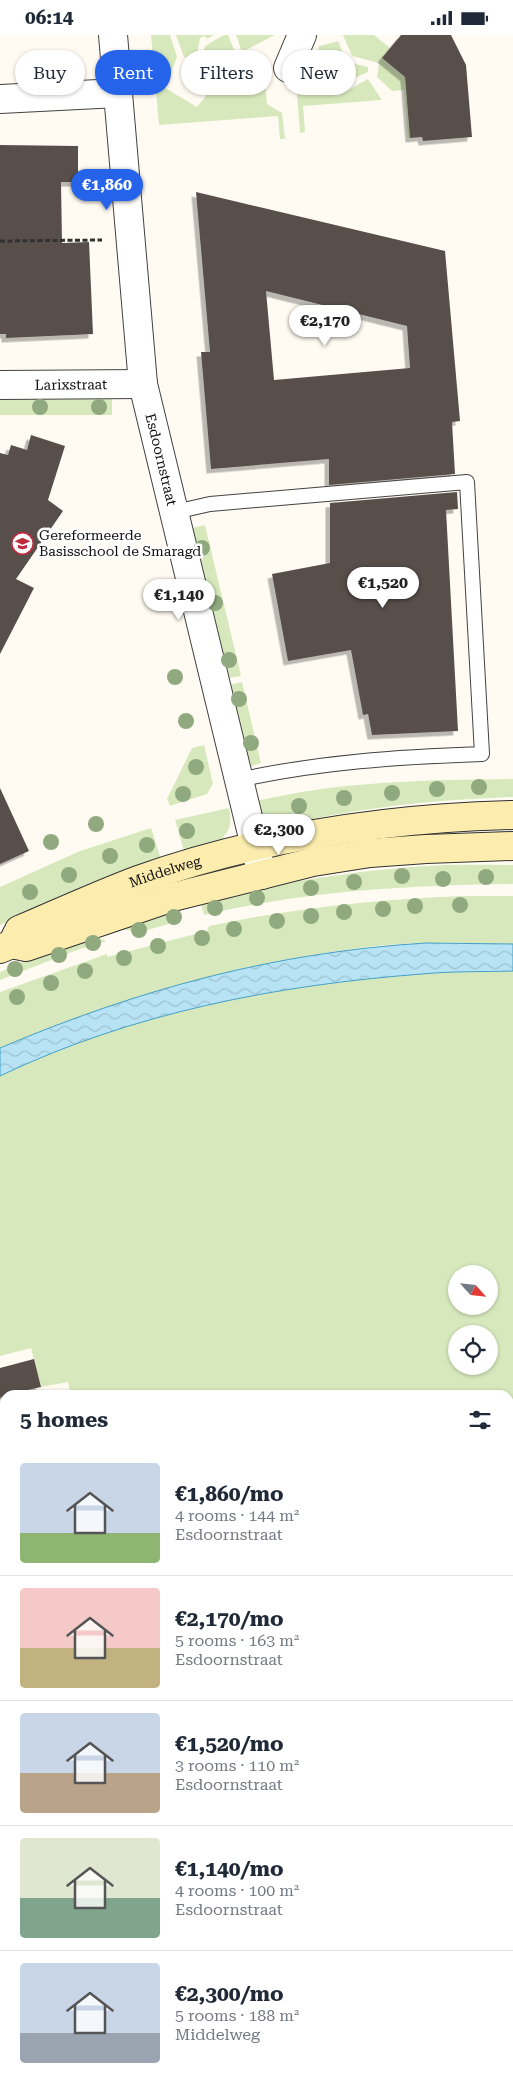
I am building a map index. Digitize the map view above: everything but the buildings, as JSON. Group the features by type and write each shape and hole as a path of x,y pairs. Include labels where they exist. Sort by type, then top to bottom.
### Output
{"main road":[{"name":"Middelweg","path":"6,946 19,930 136,881 181,867 255,848 369,825 425,819 513,815"},
{"name":"Middelweg","path":"6,946 26,947 150,904 313,862 370,853 513,846"}],"street":[{"name":"Esdoornstraat","path":"113,35 114,50"},
{"path":"296,50 302,35"},
{"path":"0,99 95,94"},
{"name":"Esdoornstraat","path":"118,95 143,384 262,875"},
{"name":"Larixstraat","path":"0,385 143,384"}],"lane":[{"path":"175,512 210,504 467,482 482,754 378,758 274,771 238,780"}],"path":[{"path":"0,241 131,239"}],"green space":[{"path":"151,35 170,35 177,57 171,72 171,50 152,50"},
{"path":"176,35 214,35 207,39 205,36 200,38 198,50 181,50"},
{"path":"224,35 228,35 234,50 204,50 205,46"},
{"path":"236,35 275,35 246,50 241,50"},
{"path":"343,35 374,35 390,48 382,58 405,77 410,138 408,138 404,90 392,91 377,77 379,63 356,57 356,50 349,50"},
{"path":"338,41 342,50 318,50 319,46"},
{"path":"356,64 368,67 368,72 356,77"},
{"path":"368,79 382,100 303,106 305,132 300,133 297,95 356,95 356,86"},
{"path":"171,92 197,107 207,95 266,95 267,104 282,113 285,139 280,139 278,116 159,125 156,95 171,95"},
{"path":"0,398 112,398 112,415 0,415"},
{"path":"205,525 241,676 228,678 192,528"},
{"path":"242,682 261,763 249,767 229,685"},
{"path":"204,745 213,784 207,794 170,806 167,799 192,748"},
{"path":"513,779 513,797 394,806 306,820 277,827 276,823 264,816 257,801 320,789 384,783"},
{"path":"229,808 230,824 228,831 223,837 224,840 184,851 175,820"},
{"path":"151,828 161,859 80,889 0,925 0,887 80,851"},
{"path":"436,865 513,865 513,884 435,886 358,891 281,900 204,915 200,901 284,884 368,871"},
{"path":"513,896 513,944 393,944 279,961 184,983 138,997 0,1048 0,992 107,954 107,957 207,931 209,926 273,914 401,899"},
{"path":"176,908 179,918 176,922 140,932 121,929"},
{"path":"91,937 107,941 77,950 0,980 0,972 45,952"},
{"path":"513,971 513,1390 70,1390 68,1382 41,1387 31,1348 0,1356 0,1076 50,1054 101,1035 206,1005 259,994 313,986 433,973"}],"water":[{"path":"426,943 513,944 513,971 445,972 368,979 259,994 206,1005 101,1035 50,1054 0,1076 0,1048 104,1008 156,991 262,965 316,955"}],"place":[{"name":"Gereformeerde Basisschool de Smaragd","path":"23,543"}]}
